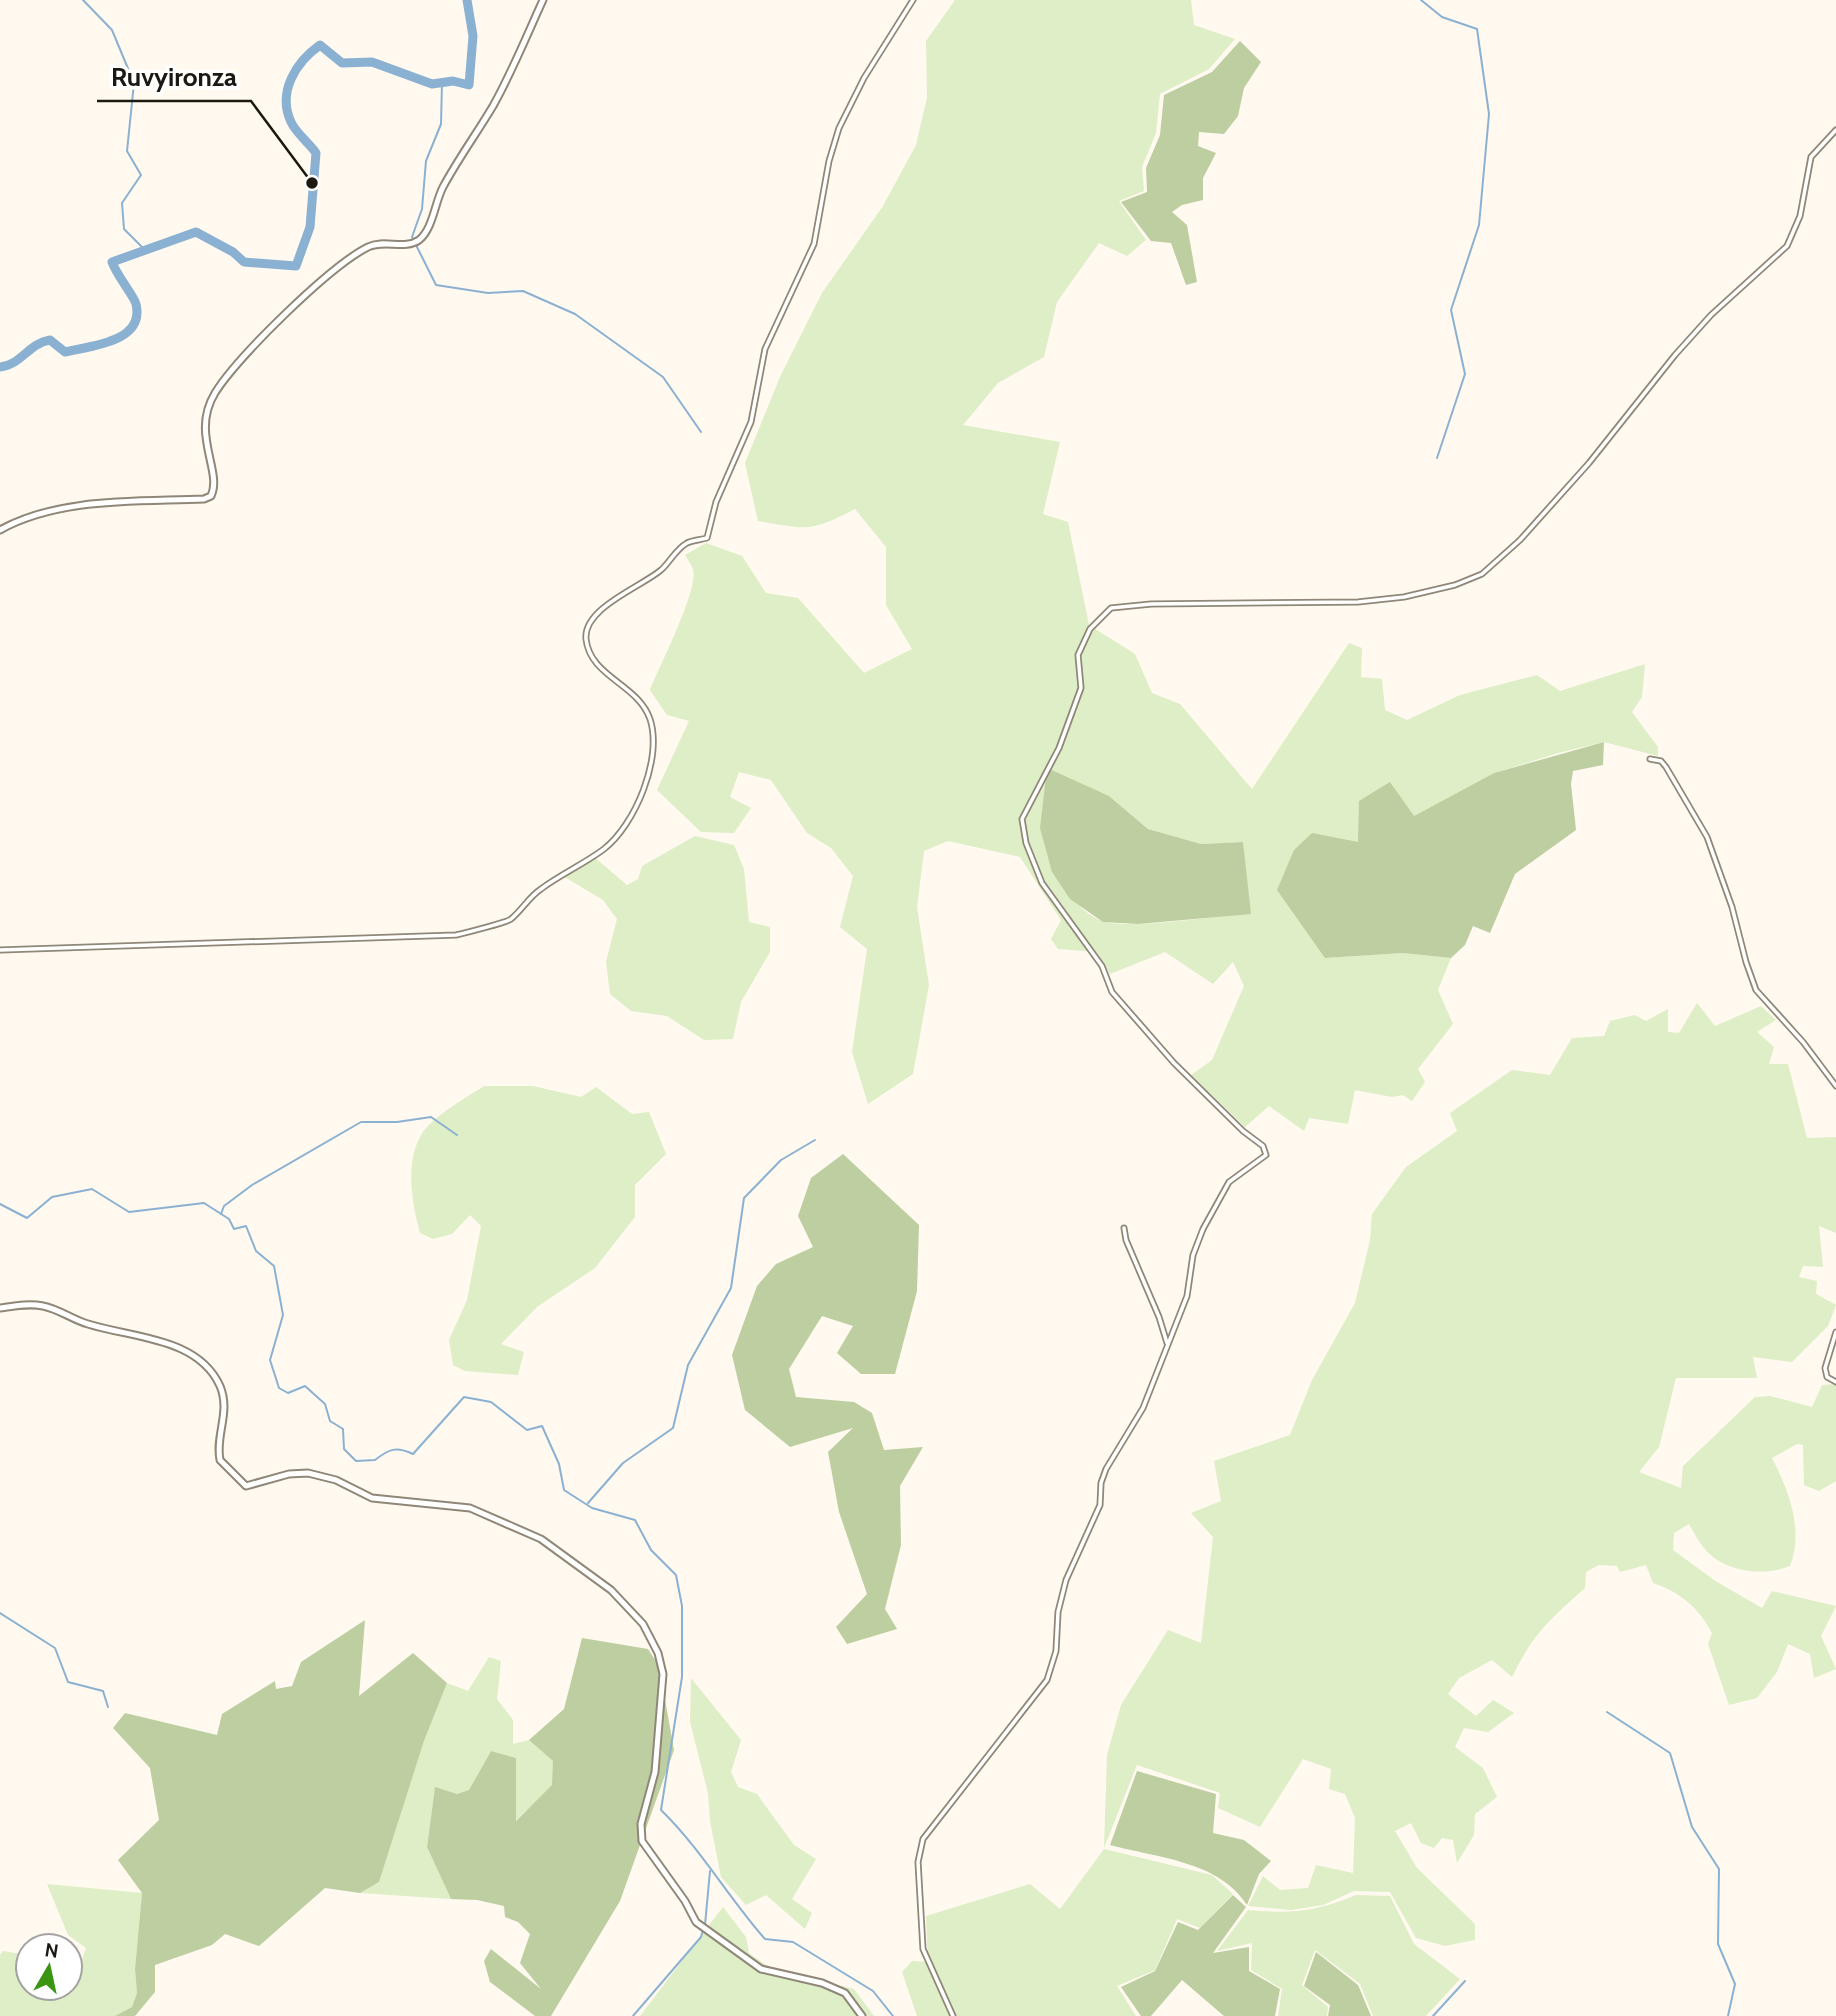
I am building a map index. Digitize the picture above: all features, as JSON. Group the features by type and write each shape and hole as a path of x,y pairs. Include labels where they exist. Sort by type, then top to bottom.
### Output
{"street":[{"path":"0,530 29,517 56,510 204,499 211,496 213,480 205,428 215,393 270,331 316,286 357,253 378,243 415,243 423,236 442,189 498,97 543,0"},
{"path":"0,950 456,935 510,921 524,902 541,888 610,844 631,816 646,786 653,732 651,721 640,701 595,663 586,641 587,626 603,607 663,568 684,545 708,538 716,502 751,422 765,349 814,244 829,161 839,128 869,69 913,0"},
{"path":"953,2016 923,1949 918,1862 923,1839 1046,1680 1056,1651 1058,1612 1066,1580 1100,1505 1101,1483 1128,1428 1143,1408 1187,1296 1193,1255 1228,1182 1266,1155 1263,1146 1243,1131 1174,1063 1112,992 1102,966 1042,883 1026,843 1022,819 1059,748 1081,688 1078,654 1090,629 1111,608 1151,604 1370,601 1404,597 1455,585 1482,574 1520,540 1589,463 1675,355 1711,315 1787,246 1800,216 1811,157 1836,130"},
{"path":"1650,759 1661,761 1666,767 1704,829 1732,907 1745,962 1756,990 1836,1086"},
{"path":"1124,1228 1126,1240 1159,1317 1167,1343"},
{"path":"0,1308 43,1306 88,1324 164,1343 193,1354 213,1374 220,1388 225,1416 219,1460 246,1486 289,1474 308,1473 336,1480 372,1498 470,1508 541,1539 611,1590 643,1624 658,1653 663,1674 655,1772 641,1825 642,1841 685,1900 696,1922 761,1969 822,1983 845,1993 862,2016"},
{"path":"1836,1332 1825,1368 1827,1377 1836,1382"}],"green space":[{"path":"955,0 1191,0 1194,25 1235,39 1209,69 1160,94 1156,133 1142,167 1144,191 1119,201 1146,240 1127,256 1099,243 1057,302 1044,357 998,383 963,425 1060,442 1043,514 1068,522 1089,625 1135,654 1152,693 1180,704 1252,789 1349,643 1362,648 1361,677 1382,679 1385,710 1407,720 1460,695 1537,675 1560,691 1645,664 1642,697 1632,712 1658,747 1658,756 1604,742 1558,753 1494,773 1414,816 1358,842 1349,842 1325,958 1403,953 1451,958 1438,990 1453,1024 1418,1069 1425,1082 1412,1101 1403,1095 1392,1097 1355,1090 1348,1124 1309,1118 1304,1131 1269,1106 1245,1127 1191,1075 1212,1060 1244,986 1233,962 1213,984 1165,952 1110,974 1097,952 1058,949 1051,939 1061,920 1020,857 948,841 924,851 917,907 929,985 913,1074 868,1104 852,1052 867,949 840,927 853,876 831,848 807,833 771,780 739,772 730,797 751,808 734,833 701,832 657,790 689,721 667,715 650,690 690,594 693,570 685,555 706,543 742,556 766,593 798,598 864,673 912,649 886,605 886,547 855,509 827,522 808,527 758,521 745,463 780,377 822,293 883,206 916,145 927,98 926,41","holes":["1109,796 1148,829 1201,844 1243,842 1250,913 1152,923 1102,921 1080,907 1052,872"]},
{"path":"1240,41 1261,62 1244,88 1238,116 1224,134 1199,132 1198,146 1216,153 1203,178 1203,200 1182,205 1172,212 1187,225 1197,282 1186,285 1171,243 1151,241 1121,202 1147,192 1146,168 1160,135 1164,95 1212,72"},
{"path":"1604,742 1603,765 1573,771 1571,784 1576,830 1515,874 1490,933 1473,926 1465,945 1451,958 1403,953 1325,958 1277,890 1294,850 1312,833 1358,842 1359,801 1390,782 1414,816 1494,773"},
{"path":"1047,768 1109,796 1148,829 1201,844 1243,842 1251,914 1138,924 1103,922 1070,899 1052,872 1040,828"},
{"path":"695,836 734,845 744,869 749,922 770,927 770,952 741,1002 733,1039 704,1040 667,1016 631,1011 610,994 606,962 617,919 603,900 563,876 593,856 627,885 638,879 642,866"},
{"path":"1697,1003 1715,1026 1761,1006 1776,1020 1757,1032 1774,1047 1769,1064 1788,1064 1807,1138 1836,1137 1836,1233 1819,1226 1823,1267 1803,1266 1799,1277 1817,1281 1816,1294 1836,1305 1828,1326 1792,1362 1753,1357 1757,1378 1676,1378 1659,1447 1639,1472 1681,1488 1683,1466 1755,1397 1770,1396 1812,1407 1822,1385 1836,1384 1836,1481 1819,1491 1804,1485 1803,1445 1797,1444 1772,1458 1793,1511 1795,1539 1790,1566 1768,1571 1732,1567 1712,1556 1689,1524 1674,1533 1673,1550 1717,1582 1762,1608 1772,1591 1836,1606 1821,1636 1836,1669 1814,1678 1810,1654 1788,1644 1777,1672 1757,1698 1729,1705 1708,1644 1712,1633 1688,1602 1653,1583 1646,1565 1620,1572 1617,1566 1599,1565 1586,1572 1585,1588 1543,1628 1527,1649 1512,1677 1492,1660 1459,1678 1448,1694 1476,1716 1493,1700 1514,1713 1488,1732 1464,1728 1455,1747 1483,1768 1497,1797 1475,1814 1474,1835 1457,1863 1453,1840 1442,1838 1434,1848 1421,1843 1411,1823 1395,1831 1417,1868 1475,1924 1475,1940 1445,1946 1416,1938 1390,1892 1354,1891 1323,1905 1291,1910 1248,1906 1263,1876 1280,1890 1308,1888 1316,1865 1353,1873 1355,1818 1345,1794 1329,1789 1331,1769 1303,1759 1260,1827 1218,1808 1220,1793 1137,1765 1104,1848 1107,1755 1121,1705 1168,1630 1201,1643 1213,1537 1191,1513 1221,1501 1214,1461 1290,1435 1312,1380 1355,1303 1370,1240 1372,1214 1406,1167 1457,1131 1450,1113 1512,1070 1550,1075 1572,1038 1604,1036 1610,1021 1635,1015 1646,1021 1668,1009 1668,1032 1679,1033"},
{"path":"484,1086 533,1086 581,1097 596,1087 632,1114 649,1112 666,1154 635,1185 635,1217 595,1268 537,1307 501,1344 524,1352 518,1375 465,1371 453,1365 449,1340 467,1300 481,1226 470,1215 452,1234 433,1239 420,1233 412,1196 413,1156 423,1132 443,1113"},
{"path":"843,1154 919,1225 917,1291 895,1374 861,1374 837,1353 853,1326 822,1316 789,1369 796,1397 854,1402 872,1413 884,1450 923,1447 900,1486 901,1545 885,1609 897,1629 847,1644 836,1627 867,1594 839,1512 828,1452 853,1428 790,1447 745,1410 732,1355 757,1286 776,1264 813,1247 798,1216 811,1178"},
{"path":"365,1620 359,1696 413,1653 447,1683 424,1741 379,1882 360,1893 325,1888 259,1946 225,1934 212,1945 155,1965 155,1992 135,2016 115,2016 132,2007 137,1993 135,1969 142,1893 118,1860 159,1820 150,1768 113,1728 125,1713 217,1735 222,1714 275,1681 276,1689 292,1686 301,1662"},
{"path":"582,1638 648,1649 659,1666 674,1750 620,1901 551,2016 535,2016 490,1982 484,1961 491,1949 541,1989 520,1963 530,1934 518,1922 505,1917 504,1906 477,1900 451,1899 427,1847 435,1787 457,1794 469,1790 491,1751 516,1758 516,1821 552,1785 553,1761 529,1740 564,1709"},
{"path":"489,1657 501,1661 497,1699 513,1720 513,1744 529,1740 553,1761 553,1785 515,1821 516,1758 491,1751 469,1790 457,1794 435,1788 427,1847 451,1899 360,1893 379,1882 424,1741 447,1683 468,1691"},
{"path":"691,1678 741,1740 731,1772 738,1787 757,1794 794,1845 816,1859 792,1899 812,1913 805,1929 766,1895 746,1905 721,1877 710,1821 708,1793 690,1722"},
{"path":"1137,1771 1216,1794 1213,1833 1244,1840 1271,1861 1259,1874 1247,1905 1235,1890 1204,1870 1186,1863 1110,1845"},
{"path":"1104,1849 1212,1875 1233,1894 1200,1928 1177,1919 1155,1970 1117,1986 1136,2016 917,2016 902,1972 912,1961 928,1962 926,1916 1030,1884 1060,1909"},
{"path":"47,1884 142,1893 135,1969 137,1993 132,2007 115,2016 0,2016 0,1955 3,1951 14,1953 14,2002 84,2002 84,1932 67,1932"},
{"path":"1233,1895 1246,1907 1213,1953 1249,1947 1249,1971 1280,1989 1275,2016 1224,2016 1182,1980 1151,2016 1141,2016 1121,1987 1155,1971 1178,1922 1198,1930"},
{"path":"1356,1895 1390,1896 1414,1944 1460,1979 1426,2016 1373,2016 1360,1984 1315,1950 1302,1985 1328,2007 1327,2016 1278,2016 1282,1989 1251,1970 1252,1943 1217,1951 1248,1910 1303,1910"},
{"path":"723,1907 746,1937 749,1953 769,1967 854,1989 874,2016 640,2016"},
{"path":"1316,1952 1358,1985 1371,2016 1328,2016 1330,2005 1304,1986"}],"waterway":[{"path":"83,0 112,30 134,83 127,151 141,175 122,203 124,229 145,250"},
{"path":"0,367 14,362 36,345 50,340 65,352 101,344 124,334 132,327 137,317 136,304 112,262 196,232 233,252 244,262 296,266 310,227 316,153 293,126 287,111 288,89 297,69 320,45 342,63 372,62 432,84 453,81 469,85 473,36 467,0"},
{"path":"1421,0 1442,17 1477,29 1489,114 1479,225 1451,310 1465,374 1437,458"},
{"path":"442,83 441,124 426,161 422,209 412,237 436,285 488,293 523,291 575,314 663,377 701,432"},
{"path":"221,1214 224,1206 252,1185 361,1122 397,1122 431,1117 457,1135"},
{"path":"588,1503 623,1463 673,1428 688,1365 731,1288 744,1198 781,1160 815,1140"},
{"path":"0,1204 27,1218 52,1197 92,1189 129,1212 204,1203 229,1219 234,1229 246,1226 256,1251 274,1266 283,1315 270,1360 279,1388 288,1393 305,1386 325,1404 330,1421 343,1429 344,1449 356,1461 375,1460 393,1450 413,1454 464,1397 491,1402 527,1430 542,1426 559,1464 564,1490 592,1508 635,1520 651,1550 676,1575 682,1606 682,1677 661,1810 689,1841 765,1939 793,1942 873,1991 893,2016"},
{"path":"0,1613 55,1648 68,1682 103,1691 108,1707"},
{"path":"1607,1712 1670,1753 1692,1827 1719,1869 1718,1944 1735,1984 1728,2016"},
{"path":"705,1925 710,1871"},
{"path":"633,2016 701,1937 703,1930"},
{"path":"1433,2016 1465,1981"}],"place":[{"name":"Ruvyironza","path":"312,183"}]}
